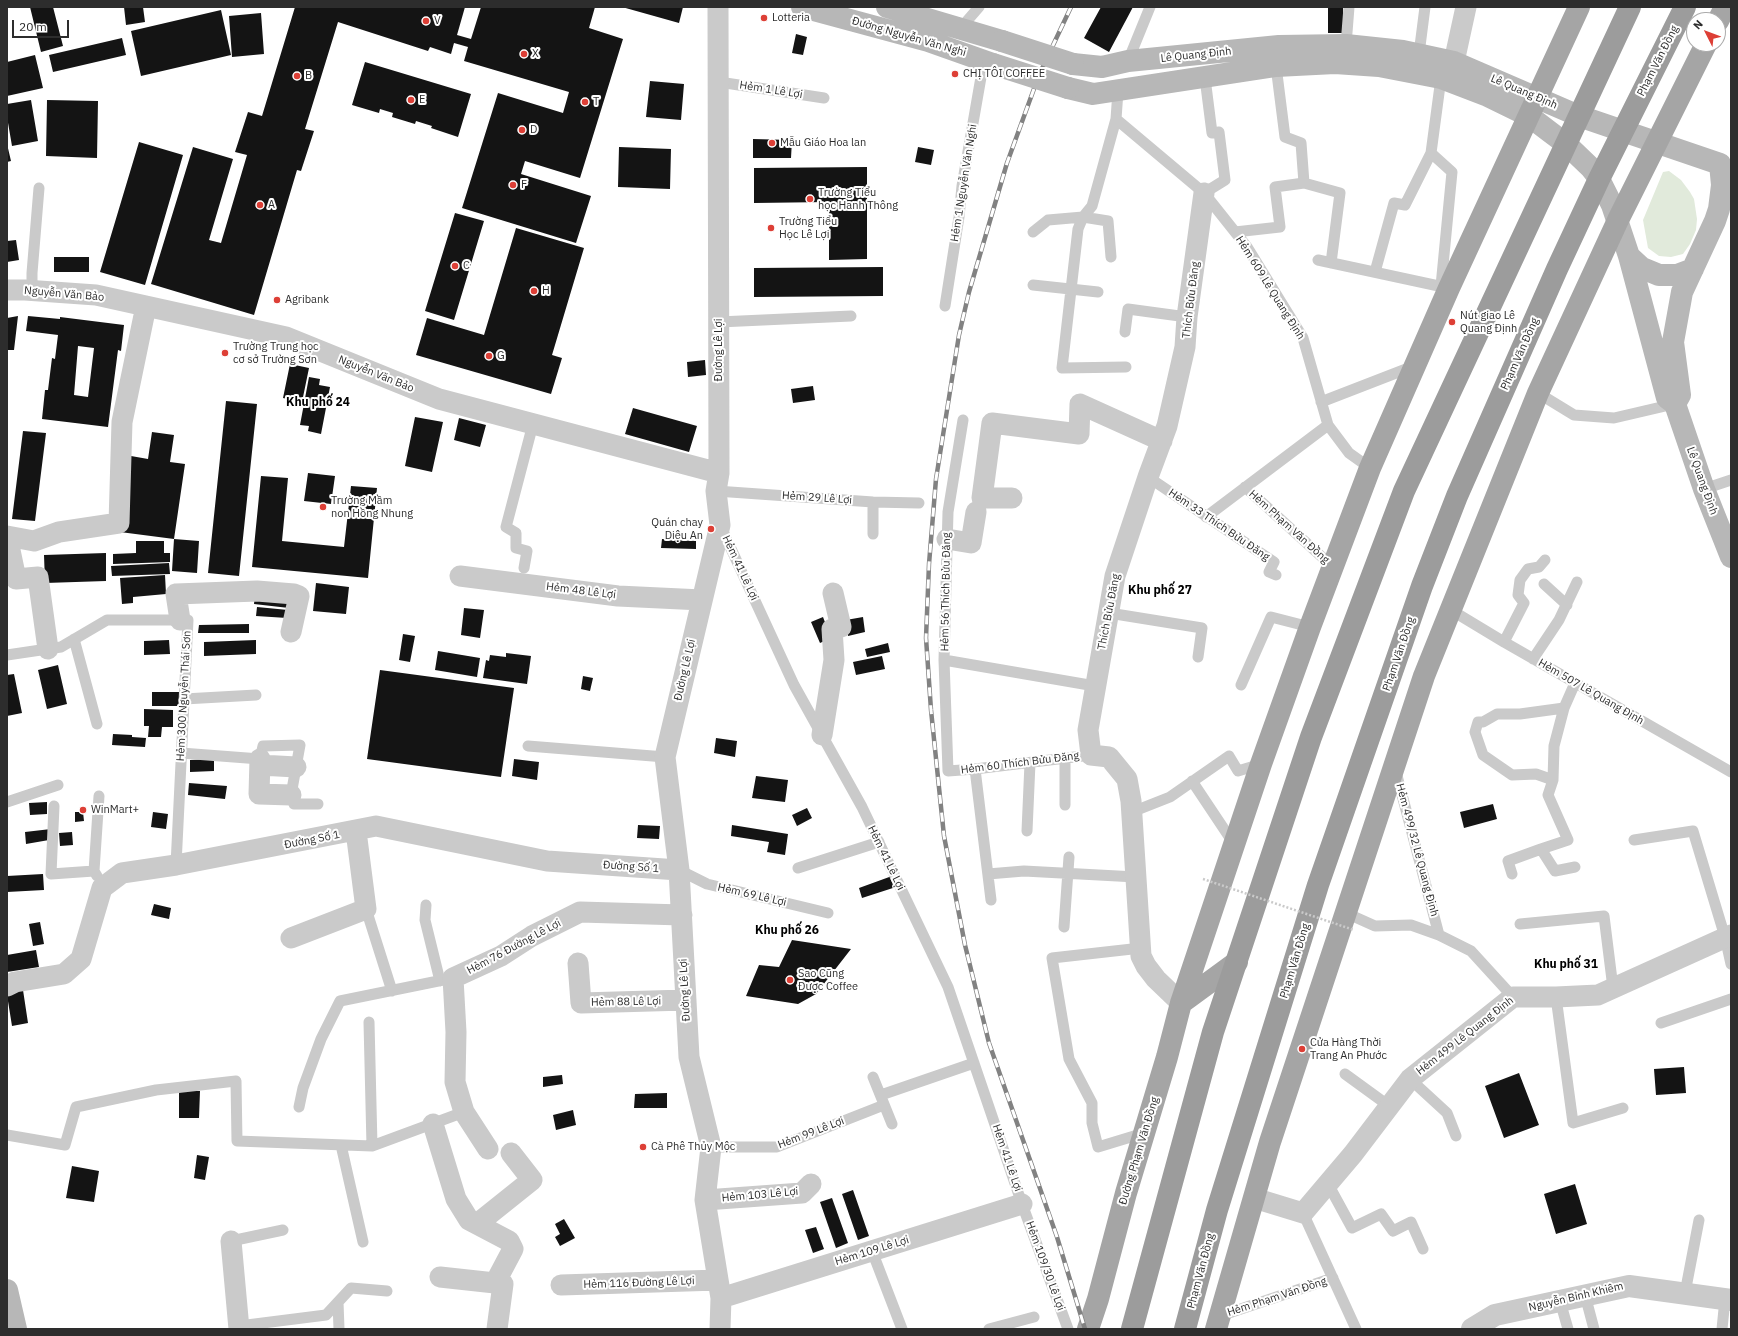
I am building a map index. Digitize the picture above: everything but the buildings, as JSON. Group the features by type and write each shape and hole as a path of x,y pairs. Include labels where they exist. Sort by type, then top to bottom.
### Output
{"highway":[{"path":"1132,1329 1213,1032 1311,737 1404,491 1630,7"},
{"name":"Phạm Văn Đồng","path":"1185,1329 1218,1210 1318,885 1422,586 1456,496 1599,178 1685,7"}],"main road":[{"name":"Đường Nguyễn Văn Nghi","path":"802,7 928,41 1068,88"},
{"name":"Đường Nguyễn Văn Nghi","path":"887,7 1073,64"},
{"path":"1181,1003 1261,764 1310,627 1370,468 1415,365 1445,287 1533,107 1579,7"},
{"name":"Lê Quang Định","path":"1073,64 1102,67 1128,61 1279,46 1346,45 1419,54 1447,70 1533,107 1579,116 1657,142 1726,161 1719,209 1715,221 1682,292 1673,342 1680,395 1675,404"},
{"path":"1218,1323 1270,1142 1350,922 1394,765 1424,676 1487,516 1538,393 1618,220 1702,52"},
{"name":"Lê Quang Định","path":"1068,88 1093,94 1276,66 1335,62 1447,70"},
{"name":"Lê Quang Định","path":"1533,107 1566,144 1590,167 1599,178 1610,198 1629,256 1667,398 1675,404 1704,489 1731,557"},
{"path":"1629,256 1642,268 1659,275 1677,275 1693,269"},
{"path":"1181,1003 1237,962"},
{"name":"Đường Phạm Văn Đồng","path":"1088,1329 1098,1299 1126,1193 1181,1003"},
{"path":"7,1290 16,1329"}],"street":[{"name":"Đường Lê Lợi","path":"718,7 718,482 720,525 665,757 679,870 689,1057 711,1148 705,1200 719,1289 720,1329"},
{"path":"1447,70 1466,7"},
{"name":"Thích Bửu Đăng","path":"1091,755 1088,730 1115,576 1148,477 1168,426 1185,347 1187,316 1204,193"},
{"name":"Nguyễn Văn Bảo","path":"7,290 32,290 96,295 146,306 256,324 286,338 439,399 543,422 718,482"},
{"path":"48,649 38,577 16,579 7,536 34,541 58,532 119,523 122,422 146,306"},
{"path":"1012,498 982,498 992,423 1079,434 1080,404 1162,441"},
{"path":"947,539 971,543 976,512"},
{"name":"Hẻm 48 Lê Lợi","path":"460,576 618,596 702,600"},
{"path":"180,620 176,594 257,592 294,594 299,596 291,632"},
{"path":"822,735 834,660 832,629 842,627 833,593"},
{"path":"1091,755 1109,757 1127,779 1132,812 1141,956 1146,966 1181,1003"},
{"path":"291,795 259,794 260,762 296,767"},
{"name":"Đường Số 1","path":"98,879 122,873 176,865 376,826 547,861 679,870"},
{"path":"290,938 366,909 356,831"},
{"path":"7,986 15,982 64,974 81,959 98,879"},
{"name":"Hẻm 76 Đường Lê Lợi","path":"488,1149 464,1112 455,1082 456,1032 446,980 501,956 532,936 580,912 682,915"},
{"name":"Hẻm 499 Lê Quang Định","path":"1303,1213 1353,1154 1410,1079 1513,997 1556,998 1598,995 1728,936"},
{"name":"Hẻm 88 Lê Lợi","path":"578,963 582,1003 686,1000"},
{"path":"433,1124 456,1199 469,1220 509,1242 513,1249 495,1283"},
{"path":"477,1224 532,1180 511,1153"},
{"name":"Hẻm 103 Lê Lợi","path":"705,1200 802,1193 812,1184"},
{"path":"1254,1198 1303,1213"},
{"name":"Hẻm 109 Lê Lợi","path":"719,1289 872,1251 1022,1204"},
{"path":"231,1241 239,1327"},
{"path":"440,1277 503,1284 497,1329"},
{"name":"Hẻm 116 Đường Lê Lợi","path":"561,1286 719,1289"},
{"name":"Nguyễn Bỉnh Khiêm","path":"1472,1329 1495,1315 1629,1286 1728,1299"}],"lane":[{"path":"960,29 979,7"},
{"path":"1128,61 1150,7"},
{"path":"1346,45 1349,7"},
{"path":"1419,54 1425,7"},
{"name":"Hẻm 1 Nguyễn Văn Nghi","path":"945,306 959,218 962,186 989,62"},
{"path":"1276,66 1286,137 1300,143 1304,183"},
{"path":"1375,272 1394,203 1405,205 1431,153 1447,70"},
{"path":"1204,193 1225,180 1220,132 1212,133 1205,78"},
{"name":"Hẻm 1 Lê Lợi","path":"718,82 824,98"},
{"path":"1118,91 1116,119 1092,206 1083,218 1078,230 1062,368 1126,367"},
{"name":"Hẻm 609 Lê Quang Định","path":"1116,119 1204,193 1247,247 1303,338 1328,425 1349,453 1370,468"},
{"path":"1318,260 1445,287 1452,172 1431,153"},
{"path":"1235,232 1280,227 1275,187 1304,183 1340,193 1331,263"},
{"path":"32,290 32,273 40,188"},
{"path":"1033,232 1048,220 1083,218 1108,221 1111,257"},
{"path":"1033,285 1098,292"},
{"path":"1125,332 1128,309 1187,316"},
{"path":"719,322 851,316"},
{"path":"1321,402 1415,365"},
{"path":"1538,393 1574,415 1614,418 1675,404"},
{"name":"Hẻm 56 Thích Bửu Đăng","path":"963,420 948,512 944,660 1095,686"},
{"path":"524,568 527,551 516,548 516,533 506,527 543,422"},
{"path":"1206,517 1328,425"},
{"name":"Hẻm 33 Thích Bửu Đăng","path":"1148,477 1274,562 1269,572 1276,575"},
{"path":"1704,489 1731,480"},
{"name":"Hẻm 29 Lê Lợi","path":"718,482 873,502 918,503"},
{"name":"Hẻm Phạm Văn Đồng","path":"1245,487 1333,567"},
{"path":"873,502 873,534"},
{"name":"Hẻm 41 Lê Lợi","path":"720,525 794,685 862,807 948,987 1022,1204"},
{"path":"1504,642 1524,603 1518,596 1520,580 1528,570 1539,567 1545,560"},
{"path":"1533,659 1568,605 1577,582"},
{"path":"1544,584 1568,605"},
{"name":"Hẻm 507 Lê Quang Định","path":"1451,610 1533,659 1731,772"},
{"path":"1109,613 1202,628 1198,657"},
{"path":"1241,685 1271,617 1310,627"},
{"name":"Hẻm 300 Nguyễn Thái Sơn","path":"7,655 61,647 107,620 188,620 176,865"},
{"path":"74,639 97,724"},
{"name":"Hẻm 60 Thích Bửu Đăng","path":"944,660 948,771 1091,755"},
{"path":"1512,874 1508,861 1568,840 1548,795 1553,780 1554,746 1564,708 1575,683"},
{"path":"184,699 256,695"},
{"path":"1553,780 1536,774 1512,775 1483,755 1475,732 1478,722 1484,722 1497,714 1520,714 1564,708"},
{"path":"528,746 665,757"},
{"path":"181,753 260,762"},
{"path":"1132,812 1170,797 1229,756 1238,771 1261,764"},
{"path":"1065,758 1065,805"},
{"path":"1027,831 1030,763"},
{"name":"Hẻm 499/32 Lê Quang Định","path":"1394,765 1439,936"},
{"path":"296,767 291,795 294,804 318,804"},
{"path":"975,769 991,900"},
{"path":"1192,781 1234,844"},
{"path":"7,802 58,786"},
{"path":"54,806 51,874 98,879 100,796"},
{"path":"1634,840 1693,831 1728,936 1731,964"},
{"path":"798,868 879,842"},
{"path":"1541,849 1555,870 1575,867"},
{"path":"1064,927 1069,857"},
{"name":"Hẻm 69 Lê Lợi","path":"679,870 707,884 828,913"},
{"path":"988,874 1024,871 1136,877"},
{"path":"300,1107 303,1088 321,1039 340,1001 446,980 425,920 426,905"},
{"path":"366,909 392,991"},
{"path":"1520,924 1604,916 1613,988"},
{"name":"Hẻm 499/32 Lê Quang Định","path":"1350,922 1375,926 1411,925 1439,936 1471,951 1513,997"},
{"path":"1141,948 1052,958 1069,1059 1092,1103 1092,1124 1098,1147 1144,1133"},
{"path":"1556,998 1573,1123 1623,1108"},
{"path":"1661,1023 1731,999"},
{"path":"369,1022 372,1146"},
{"name":"Hẻm 99 Lê Lợi","path":"711,1148 777,1147 883,1100 974,1063"},
{"path":"1345,1074 1389,1106"},
{"path":"873,1077 892,1124"},
{"path":"1410,1079 1447,1113 1456,1136"},
{"path":"7,1135 65,1144 76,1107 156,1090 236,1082 237,1140 372,1146 464,1112"},
{"path":"341,1145 363,1242"},
{"path":"1328,1184 1352,1228 1382,1214 1393,1231 1410,1222 1423,1249"},
{"name":"Hẻm 109/30 Lê Lợi","path":"1022,1204 1068,1329"},
{"path":"1303,1213 1356,1329"},
{"path":"1685,1293 1699,1220"},
{"path":"231,1241 283,1230"},
{"path":"872,1251 902,1329"},
{"name":"Hẻm Phạm Văn Đồng","path":"1218,1323 1333,1278"},
{"path":"239,1327 326,1315 351,1288 387,1291"},
{"path":"1585,1295 1594,1329"},
{"path":"1722,1329 1728,1299"},
{"path":"1560,1301 1568,1329"},
{"path":"338,1302 339,1329"},
{"path":"994,1328 1034,1317"}],"path":[{"path":"1203,879 1350,922"}],"green space":[{"path":"1669,171 1681,180 1690,192 1694,199 1697,219 1696,230 1690,244 1683,254 1671,257 1659,256 1648,248 1643,220 1663,172"}],"railway":[{"path":"1071,7 1039,75 1007,163 969,292 959,335 936,479 929,564 926,638 931,710 944,836 965,945 989,1043 1057,1237 1085,1329"}],"place":[{"name":"Lotteria","path":"764,18"},
{"name":"V","path":"426,21"},
{"name":"X","path":"524,54"},
{"name":"CHỊ TÔI COFFEE","path":"955,74"},
{"name":"B","path":"297,76"},
{"name":"E","path":"411,100"},
{"name":"T","path":"585,102"},
{"name":"D","path":"522,130"},
{"name":"Mẫu Giáo Hoa lan","path":"772,143"},
{"name":"F","path":"513,185"},
{"name":"Trường Tiểu học Hanh Thông","path":"810,199"},
{"name":"A","path":"260,205"},
{"name":"Trường Tiểu Học Lê Lợi","path":"771,228"},
{"name":"C","path":"455,266"},
{"name":"H","path":"534,291"},
{"name":"Agribank","path":"277,300"},
{"name":"Nút giao Lê Quang Định","path":"1452,322"},
{"name":"Trường Trung học cơ sở Trường Sơn","path":"225,353"},
{"name":"G","path":"489,356"},
{"name":"Trường Mầm non Hồng Nhung","path":"323,507"},
{"name":"Quán chay Diệu An","path":"711,529"},
{"name":"WinMart+","path":"83,810"},
{"name":"Sao Cũng Được Coffee","path":"790,980"},
{"name":"Cửa Hàng Thời Trang An Phước","path":"1302,1049"},
{"name":"Cà Phê Thủy Mộc","path":"643,1147"}],"district":[{"name":"Khu phố 24","path":"318,403"},
{"name":"Khu phố 27","path":"1160,591"},
{"name":"Khu phố 26","path":"787,931"},
{"name":"Khu phố 31","path":"1566,965"}]}
